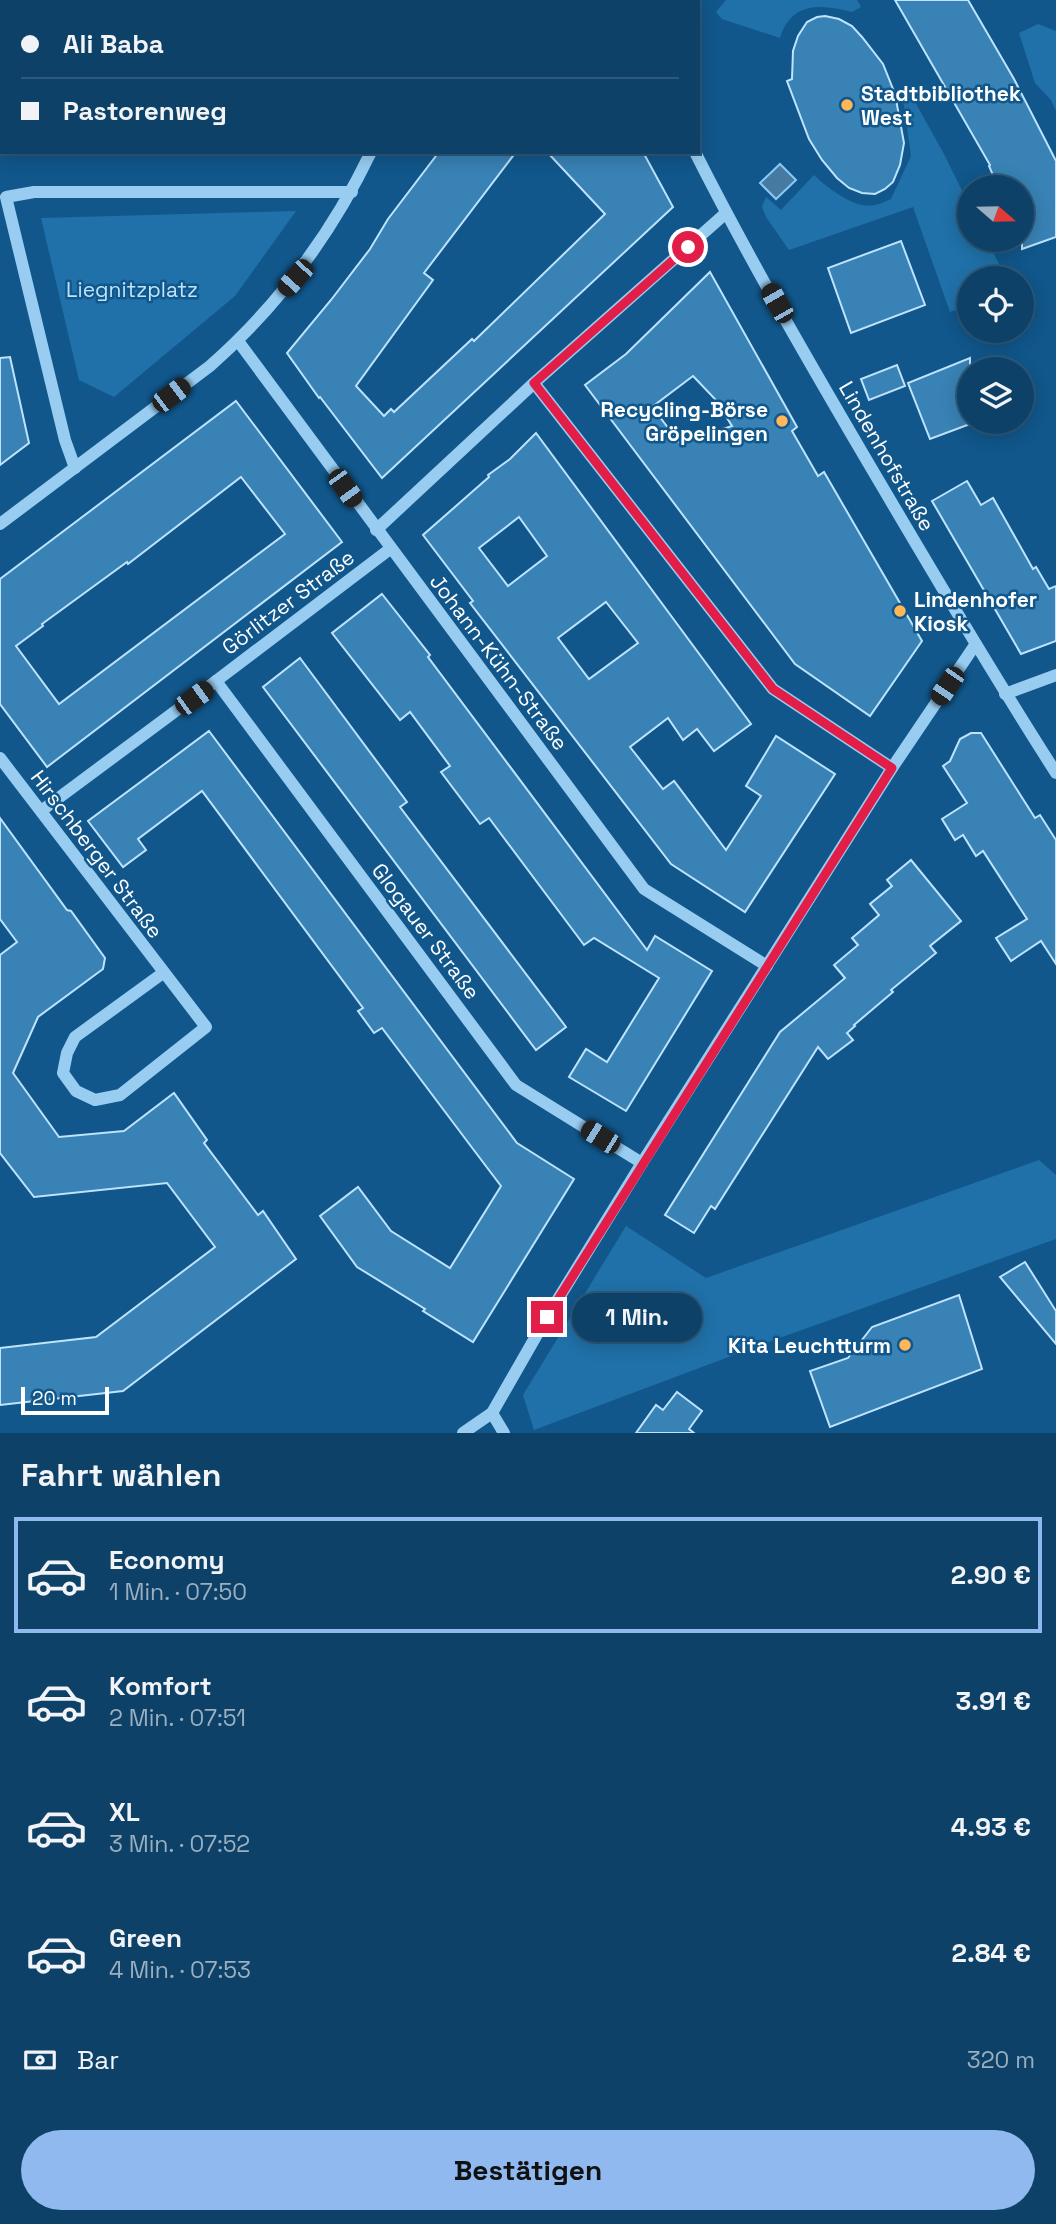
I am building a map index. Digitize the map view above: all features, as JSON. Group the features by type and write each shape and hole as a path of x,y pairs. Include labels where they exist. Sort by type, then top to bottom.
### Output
{"street":[{"path":"0,524 210,366 238,341 295,278 352,192 370,154"},
{"name":"Lindenhofstraße","path":"696,154 726,214 814,370 975,645 1056,773"},
{"path":"75,468 65,440 6,197 34,192 352,192"},
{"path":"376,530 534,383 726,214"},
{"name":"Johann-Kühn-Straße","path":"238,341 645,890 767,966"},
{"path":"534,383 773,689 892,768"},
{"name":"Görlitzer Straße","path":"41,811 390,549"},
{"path":"463,1433 492,1413 547,1317 642,1163 892,768 975,645"},
{"path":"1005,694 1056,675"},
{"name":"Glogauer Straße","path":"216,681 516,1085 642,1163"},
{"name":"Hirschberger Straße","path":"0,758 206,1027 120,1095 95,1100 76,1091 62,1073 75,1037 163,973"},
{"path":"492,1413 504,1433"}],"green space":[{"path":"726,0 857,0 861,7 852,12 830,7 800,11 785,26 780,38 722,19 716,12"},
{"path":"1038,24 1056,31 1056,111 1051,100 1035,83 1019,33"},
{"path":"910,93 957,181 957,252 993,252 1000,266 957,266 957,309 950,312 913,207 789,250 762,207 766,197 781,210 814,175 834,192 859,204 875,205 891,199 911,156 903,99"},
{"name":"Liegnitzplatz","path":"296,211 235,296 114,397 79,380 41,218"},
{"path":"1039,1160 1056,1175 1056,1239 534,1430 523,1395 626,1226 706,1278"}],"shaded area":[{"path":"780,164 796,180 776,199 760,183"}],"building":[{"path":"895,0 968,0 1014,79 1056,161 1056,237 1034,245 1034,175 993,175 990,165"},
{"name":"Stadtbibliothek West","path":"825,16 852,26 862,37 883,64 895,94 904,143 900,165 893,182 875,194 849,188 822,160 809,139 787,81 792,79 793,51 798,36 807,22"},
{"path":"437,154 514,154 424,273 433,280 356,386 384,416 391,409 394,412 472,339 474,341 605,214 549,154 644,154 673,207 382,478 287,353 370,249 388,219"},
{"path":"901,241 925,305 851,333 828,268"},
{"path":"710,272 797,427 792,431 818,476 824,472 922,641 870,716 795,664 585,385 626,354","holes":["693,376 715,399 732,426 680,443 652,407"]},
{"path":"10,357 29,443 0,465 0,358"},
{"path":"957,363 957,429 930,439 908,383"},
{"path":"897,365 905,386 869,400 861,379"},
{"path":"236,401 342,542 47,767 0,704 0,579","holes":["241,477 285,534 59,704 16,646"]},
{"path":"536,433 751,724 714,751 697,729 683,740 668,718 630,747 663,789 674,781 726,850 761,796 746,786 776,736 835,774 745,912 671,864 470,603 473,601 423,535 489,477 488,475 510,459","holes":["519,517 547,556 508,586 479,548","606,602 638,643 589,679 558,638"]},
{"path":"967,481 981,505 993,498 1033,569 1036,567 1049,589 1056,586 1056,641 1021,654 932,501"},
{"path":"382,594 647,950 655,936 712,971 626,1111 569,1077 586,1049 607,1062 659,978 594,938 584,945 489,818 480,824 441,772 450,766 410,712 400,720 332,633"},
{"path":"300,658 407,802 400,807 566,1027 536,1050 263,687"},
{"path":"209,731 517,1143 574,1179 473,1342 357,1267 320,1216 358,1187 391,1231 450,1268 501,1186 382,1028 374,1033 358,1011 363,1008 202,791 138,839 146,850 123,867 88,821"},
{"path":"971,733 981,733 1035,818 1040,815 1056,840 1056,964 1041,941 1011,961 996,938 1027,919 983,851 976,856 963,835 955,840 942,819 967,803 943,766 950,761 960,739"},
{"path":"0,818 105,958 103,969 38,1017 13,1073 59,1137 124,1131 174,1093 207,1140 204,1143 258,1215 263,1211 296,1259 123,1391 0,1405 0,1348 96,1337 215,1247 167,1183 34,1197 0,1153 0,955 17,942 0,919"},
{"path":"911,860 961,921 930,946 936,953 854,1025 847,1033 853,1040 828,1059 818,1047 715,1209 711,1206 694,1233 665,1215 780,1032 845,978 834,965 858,945 852,938 879,915 870,904 892,886 887,880"},
{"path":"1025,1262 1056,1311 1056,1344 1000,1277"},
{"path":"959,1295 982,1369 830,1427 810,1371 848,1358 872,1327"},
{"path":"677,1392 702,1411 689,1429 694,1433 636,1433 656,1405 663,1410"}],"place":[{"name":"Stadtbibliothek West","path":"847,105"},
{"name":"Recycling-Börse Gröpelingen","path":"782,421"},
{"name":"Lindenhofer Kiosk","path":"900,611"},
{"name":"Kita Leuchtturm","path":"905,1345"}],"route":[{"path":"547,1317 892,768 773,689 534,383 688,247"}]}
